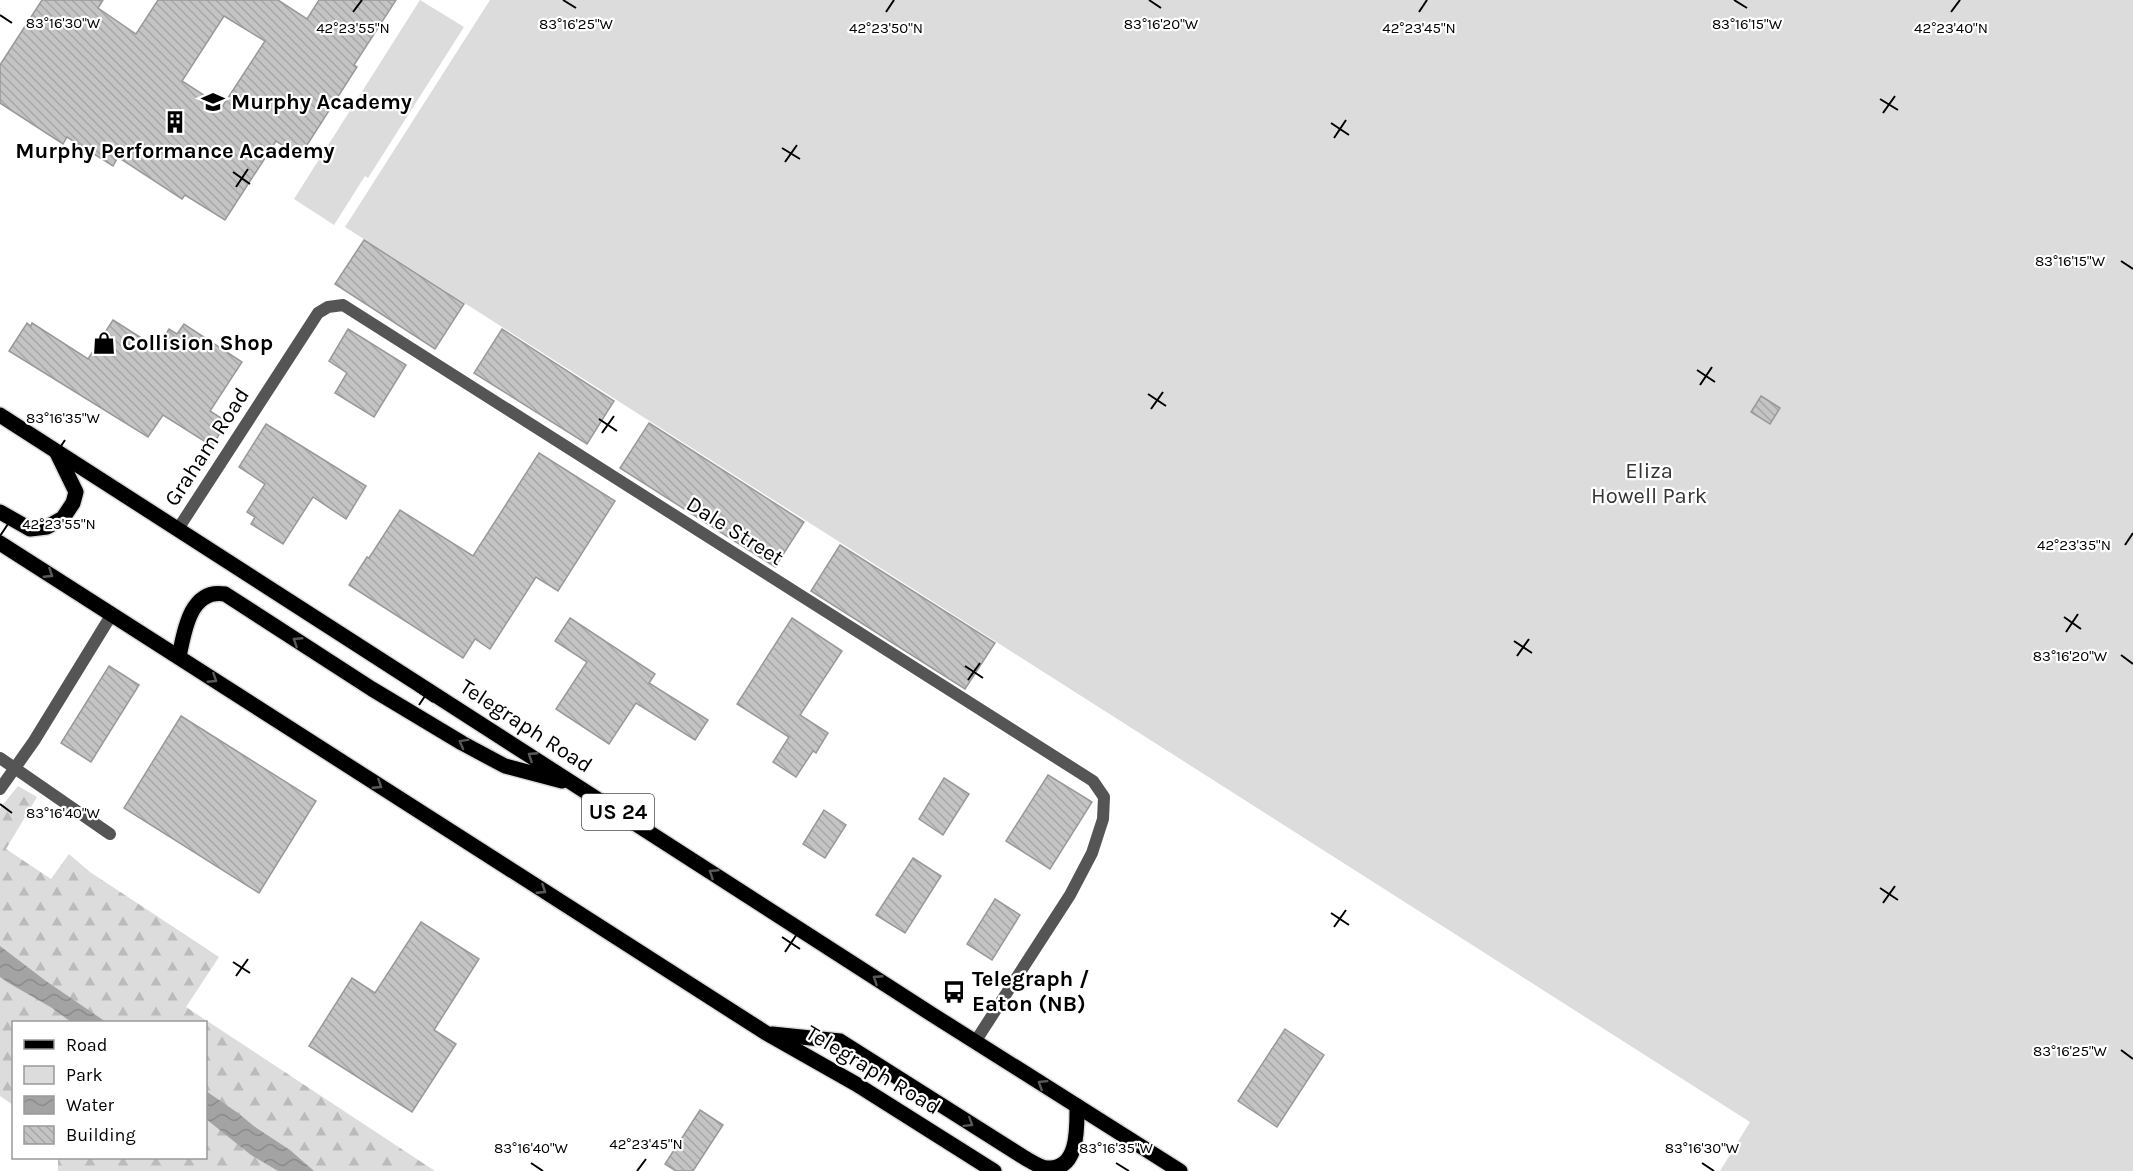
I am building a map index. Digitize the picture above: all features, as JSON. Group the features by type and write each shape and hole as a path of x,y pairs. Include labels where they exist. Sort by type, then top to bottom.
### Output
{"main road":[{"name":"Telegraph Road","path":"0,416 975,1042 1180,1171"},
{"path":"0,512 30,529 47,527 63,518 73,503 76,492 57,453"},
{"name":"Telegraph Road","path":"0,543 766,1033 856,1084 994,1171"},
{"path":"179,657 186,627 194,608 207,595 215,592 225,594 372,689 462,743 505,766 576,785"},
{"path":"766,1033 840,1041 1025,1158 1046,1168 1060,1166 1070,1156 1077,1140 1077,1106"}],"street":[{"name":"Dale Street","path":"328,307 343,305 1093,781 1104,797 1104,808 1103,819 1092,853 1075,885 975,1042"},
{"name":"Graham Road","path":"178,529 318,313 328,307"},
{"path":"0,789 112,614"},
{"path":"0,758 110,834"}],"green space":[{"path":"420,0 464,27 368,178 365,176 334,225 294,199"},
{"name":"Eliza Howell Park","path":"490,0 2133,0 2133,1171 1720,1171 1750,1122 345,227"},
{"path":"18,786 37,797 6,849 51,879 69,854 90,872 219,957 186,1007 435,1171 58,1171 58,1159 207,1159 207,1021 12,1021 12,1104 0,1096 0,808"}],"water":[{"path":"0,946 105,1021 70,1021 0,977"},
{"path":"207,1092 290,1150 314,1171 278,1171 251,1155 207,1120"}],"building":[{"name":"Murphy Performance Academy","path":"42,0 103,0 98,8 136,34 158,0 278,0 307,19 319,0 396,0 354,65 357,67 300,156 276,141 225,220 185,195 182,199 118,157 113,166 67,137 63,144 0,103 0,65","holes":["224,16 265,41 222,107 182,81"]},
{"path":"364,240 464,304 435,349 335,284"},
{"path":"113,320 157,348 169,329 177,334 184,324 242,362 210,411 227,422 212,446 163,415 148,437 9,351 27,323 31,326 32,323 88,359"},
{"path":"348,329 406,365 374,417 335,393 347,373 329,361"},
{"path":"502,329 614,401 587,444 474,373"},
{"path":"1761,396 1780,408 1770,424 1751,412"},
{"path":"649,423 804,522 775,567 620,468"},
{"path":"266,424 366,486 346,519 313,497 283,544 251,524 255,517 247,512 265,484 239,467"},
{"path":"539,453 615,501 558,591 536,577 490,649 475,639 463,658 349,585 400,510 473,556"},
{"path":"840,545 995,643 965,689 811,591"},
{"path":"570,618 655,674 649,683 708,720 695,740 636,703 609,744 556,709 587,662 555,641"},
{"path":"792,618 842,651 800,715 828,733 816,753 813,751 796,777 773,762 789,737 737,704"},
{"path":"109,666 139,685 91,762 61,743"},
{"path":"181,716 316,801 259,893 124,808"},
{"path":"1048,775 1092,802 1050,869 1006,841"},
{"path":"944,778 969,794 943,835 919,819"},
{"path":"824,810 846,825 825,858 803,844"},
{"path":"913,858 941,876 905,933 876,915"},
{"path":"995,899 1020,915 992,960 967,944"},
{"path":"421,922 479,959 434,1030 456,1044 412,1112 309,1046 352,978 375,993"},
{"path":"1285,1029 1324,1055 1277,1127 1238,1101"},
{"path":"700,1110 723,1125 693,1171 676,1171 665,1164"}],"place":[{"name":"Murphy Academy","path":"213,102"},
{"name":"Murphy Performance Academy","path":"175,122"},
{"name":"Collision Shop","path":"104,343"},
{"name":"Telegraph / Eaton (NB)","path":"954,992"}]}
